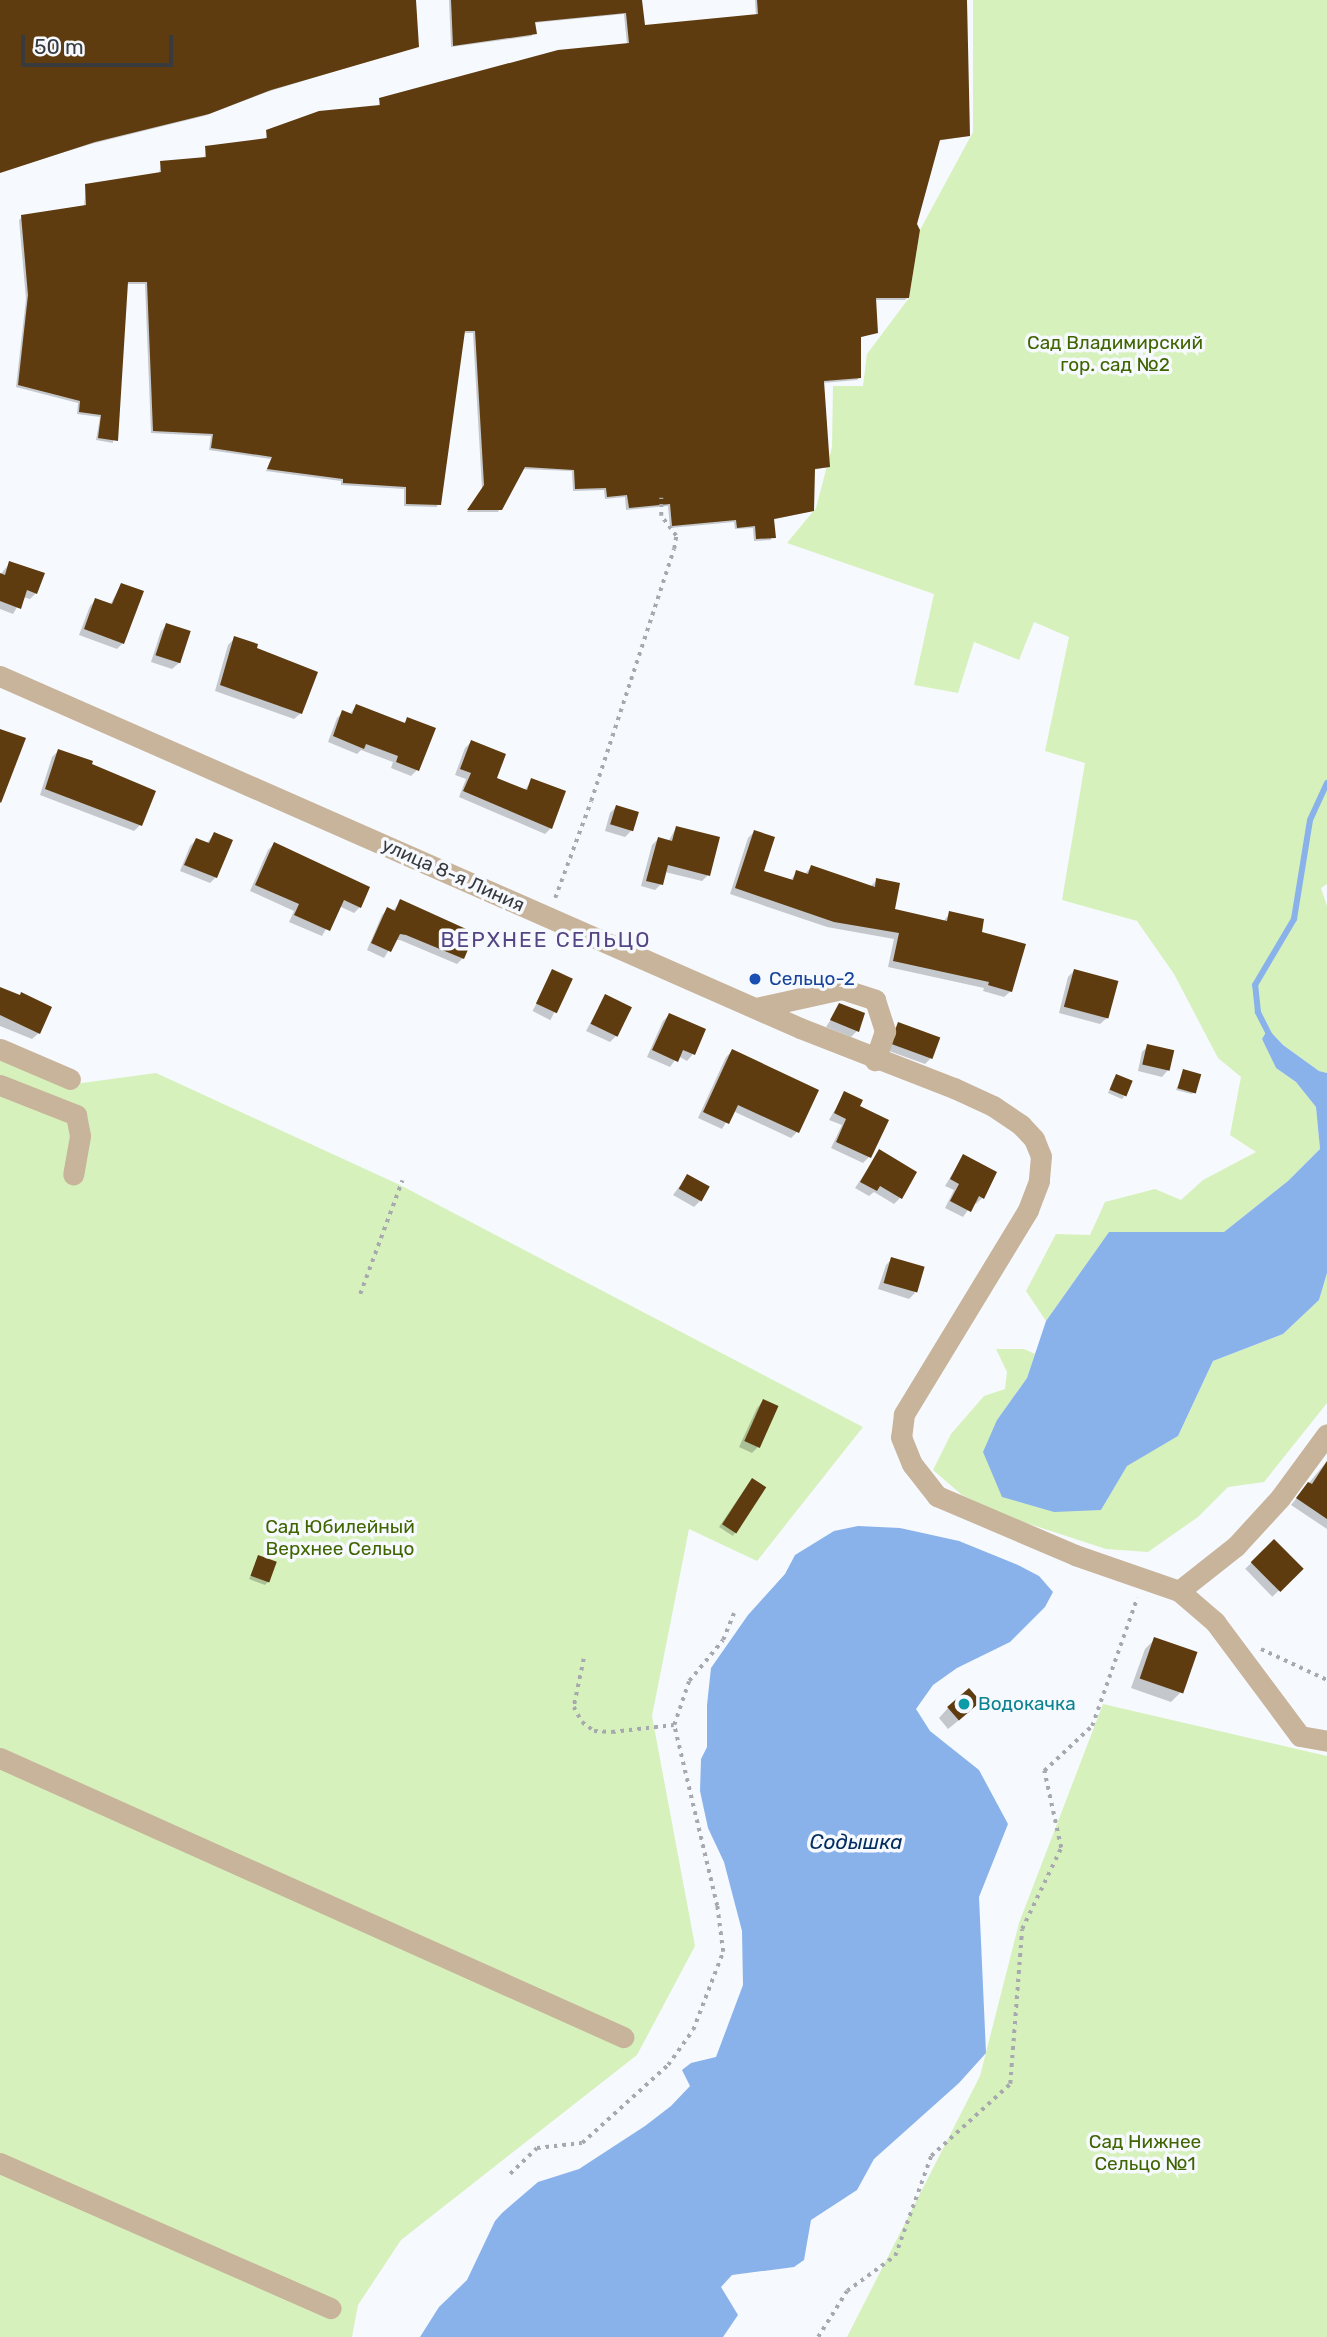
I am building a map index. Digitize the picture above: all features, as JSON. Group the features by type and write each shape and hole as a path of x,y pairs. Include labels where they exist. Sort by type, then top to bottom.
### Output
{"street":[{"name":"улица 8-я Линия","path":"0,676 755,1008 876,1060 954,1088 993,1106 1021,1125 1034,1139 1041,1156 1039,1181 1028,1210 904,1414 901,1437 912,1464 937,1496 1076,1555 1143,1579"},
{"path":"755,1008 842,989 874,1000 885,1031 876,1060"},
{"path":"0,1049 70,1079"},
{"path":"0,1085 76,1115 80,1136 73,1174"},
{"path":"1179,1591 1236,1546 1280,1498 1327,1434"},
{"path":"1143,1579 1179,1591 1215,1622 1300,1736 1327,1741"},
{"path":"0,1758 623,2037"},
{"path":"0,2163 331,2308"}],"path":[{"path":"548,916 591,801 674,549 676,536 661,516 661,498"},
{"path":"360,1294 402,1181"},
{"path":"818,2337 847,2291 895,2256 932,2157 1010,2084 1022,1929 1061,1848 1044,1772 1092,1726 1143,1579"},
{"path":"510,2174 537,2148 582,2143 668,2065 693,2029 723,1952 717,1906 674,1725 690,1681 723,1640 734,1613"},
{"path":"1258,1647 1327,1680"},
{"path":"584,1658 574,1707 582,1722 594,1731 612,1732 674,1725"}],"green space":[{"name":"Сад Владимирский гор. сад №2","path":"973,0 1327,0 1327,884 1321,888 1327,906 1327,1073 1319,1071 1283,1045 1268,1030 1262,1039 1276,1068 1296,1082 1316,1107 1320,1149 1288,1181 1224,1232 1109,1232 1046,1321 1026,1291 1056,1234 1090,1235 1105,1202 1155,1189 1181,1200 1203,1180 1256,1152 1230,1135 1241,1077 1218,1058 1174,974 1137,921 1062,900 1085,763 1045,751 1069,637 1034,622 1019,660 974,642 958,693 914,685 934,594 787,543 816,508 832,447 833,386 863,386 867,354 909,298 920,230 973,132"},
{"name":"Сад Юбилейный Верхнее Сельцо","path":"0,1056 67,1085 156,1073 400,1185 863,1427 757,1561 689,1529 652,1716 695,1946 637,2055 401,2240 358,2305 352,2337 0,2337"},
{"path":"1327,1273 1327,1403 1264,1482 1228,1487 1198,1517 1148,1552 1106,1549 1008,1517 962,1495 933,1470 951,1434 984,1396 1005,1389 1007,1372 996,1349 1024,1349 1035,1354 1027,1378 997,1420 1101,1510 1126,1466 1178,1436 1213,1361 1283,1334 1319,1300"},
{"name":"Сад Нижнее Сельцо №1","path":"1103,1704 1327,1756 1327,2337 847,2337 980,2076 1019,1923"}],"water":[{"path":"1268,1029 1283,1045 1319,1071 1327,1073 1327,1273 1319,1300 1283,1334 1213,1361 1178,1436 1127,1466 1101,1510 1054,1512 1002,1497 983,1452 997,1420 1027,1378 1046,1321 1109,1232 1224,1232 1288,1181 1320,1149 1316,1107 1296,1082 1276,1068 1262,1039"},
{"name":"Содышка","path":"858,1526 900,1528 959,1541 1039,1576 1053,1592 1045,1607 1010,1642 957,1668 933,1685 916,1709 930,1731 979,1770 1008,1824 979,1897 986,2053 959,2083 874,2159 857,2190 811,2220 804,2260 794,2267 732,2275 721,2287 738,2315 723,2337 420,2337 439,2307 467,2280 495,2221 502,2213 538,2182 579,2169 645,2126 671,2106 690,2086 682,2070 691,2063 716,2057 743,1985 742,1931 724,1862 708,1828 700,1791 701,1759 707,1747 707,1705 711,1668 748,1615 785,1574 795,1555 834,1531"}],"building":[{"path":"0,0 416,0 419,47 271,90 209,114 95,142 0,173"},
{"path":"451,0 642,0 645,25 758,14 757,0 967,0 970,136 940,140 917,224 920,230 909,298 876,298 878,333 861,337 861,378 824,381 830,467 815,469 814,511 774,519 776,538 756,539 755,526 737,528 736,520 672,526 670,504 629,508 627,495 607,497 606,488 575,489 574,470 525,467 502,510 467,510 484,485 475,331 465,331 441,505 406,504 406,487 343,483 343,479 267,469 272,457 211,448 213,434 153,431 147,282 128,282 118,441 98,438 101,415 79,412 80,401 18,385 28,295 21,215 86,205 85,184 161,172 160,161 206,157 205,146 267,138 266,130 319,111 380,105 379,98 558,50 629,43 626,13 535,22 537,34 453,46"},
{"path":"9,561 45,573 37,594 27,590 21,609 0,601 0,573 5,575"},
{"path":"121,583 144,591 124,644 84,629 95,598 112,604"},
{"path":"166,623 191,631 180,663 155,655"},
{"path":"234,636 258,644 257,648 318,672 302,714 220,685"},
{"path":"356,704 405,723 407,717 436,728 419,771 396,762 398,756 366,744 364,749 333,736 342,710 352,714"},
{"path":"0,729 26,738 1,803 0,802"},
{"path":"471,740 506,754 497,778 527,790 531,778 566,791 552,829 463,791 471,773 460,769"},
{"path":"58,749 93,761 92,764 156,791 142,826 45,789"},
{"path":"616,805 639,812 633,831 610,824"},
{"path":"676,826 720,837 710,876 668,865 663,885 646,881 658,837 672,841"},
{"path":"754,830 775,837 764,871 793,880 796,870 808,874 811,865 875,887 876,878 900,883 895,909 947,921 949,911 984,919 982,932 1026,944 1012,992 988,985 989,982 893,961 899,933 834,922 735,888"},
{"path":"214,832 233,840 217,878 184,865 196,838 209,843"},
{"path":"274,842 370,887 361,908 344,900 330,931 294,915 299,904 255,885"},
{"path":"400,899 475,933 464,959 406,935 400,934 391,952 371,943 387,907 395,911"},
{"path":"552,969 573,979 557,1013 536,1003"},
{"path":"1074,969 1118,981 1108,1019 1064,1007"},
{"path":"0,987 20,995 21,992 52,1007 40,1034 0,1015"},
{"path":"605,994 632,1007 617,1037 591,1024"},
{"path":"839,1003 865,1013 859,1032 830,1020"},
{"path":"669,1013 706,1029 695,1055 683,1050 678,1062 652,1050"},
{"path":"898,1022 940,1037 932,1059 890,1044"},
{"path":"1147,1044 1174,1050 1170,1071 1142,1064"},
{"path":"732,1049 819,1090 799,1133 738,1105 729,1124 703,1112"},
{"path":"1183,1069 1201,1074 1196,1093 1177,1088"},
{"path":"1116,1074 1133,1081 1126,1097 1110,1090"},
{"path":"844,1091 863,1100 860,1106 889,1120 871,1158 836,1142 846,1119 834,1113"},
{"path":"879,1149 917,1172 902,1199 880,1186 877,1191 860,1182"},
{"path":"963,1154 997,1172 984,1199 979,1196 971,1212 950,1201 959,1184 950,1179"},
{"path":"687,1174 710,1187 701,1201 679,1189"},
{"path":"891,1257 925,1267 917,1293 884,1283"},
{"path":"763,1399 779,1406 760,1448 744,1441"},
{"path":"1327,1461 1327,1519 1296,1498 1308,1482 1312,1484"},
{"path":"752,1478 766,1487 736,1533 722,1524"},
{"path":"1274,1539 1304,1569 1280,1592 1251,1562"},
{"path":"258,1555 277,1562 269,1583 250,1576"},
{"path":"1154,1637 1197,1652 1183,1694 1140,1679"},
{"name":"Водокачка","path":"969,1688 981,1702 959,1721 947,1707"}],"waterway":[{"path":"1270,1036 1258,1012 1255,985 1294,919 1310,820 1327,783"}],"place":[{"name":"Сельцо-2","path":"755,979"},
{"name":"Водокачка","path":"964,1704"}],"district":[{"name":"ВЕРХНЕЕ СЕЛЬЦО","path":"546,940"}]}
